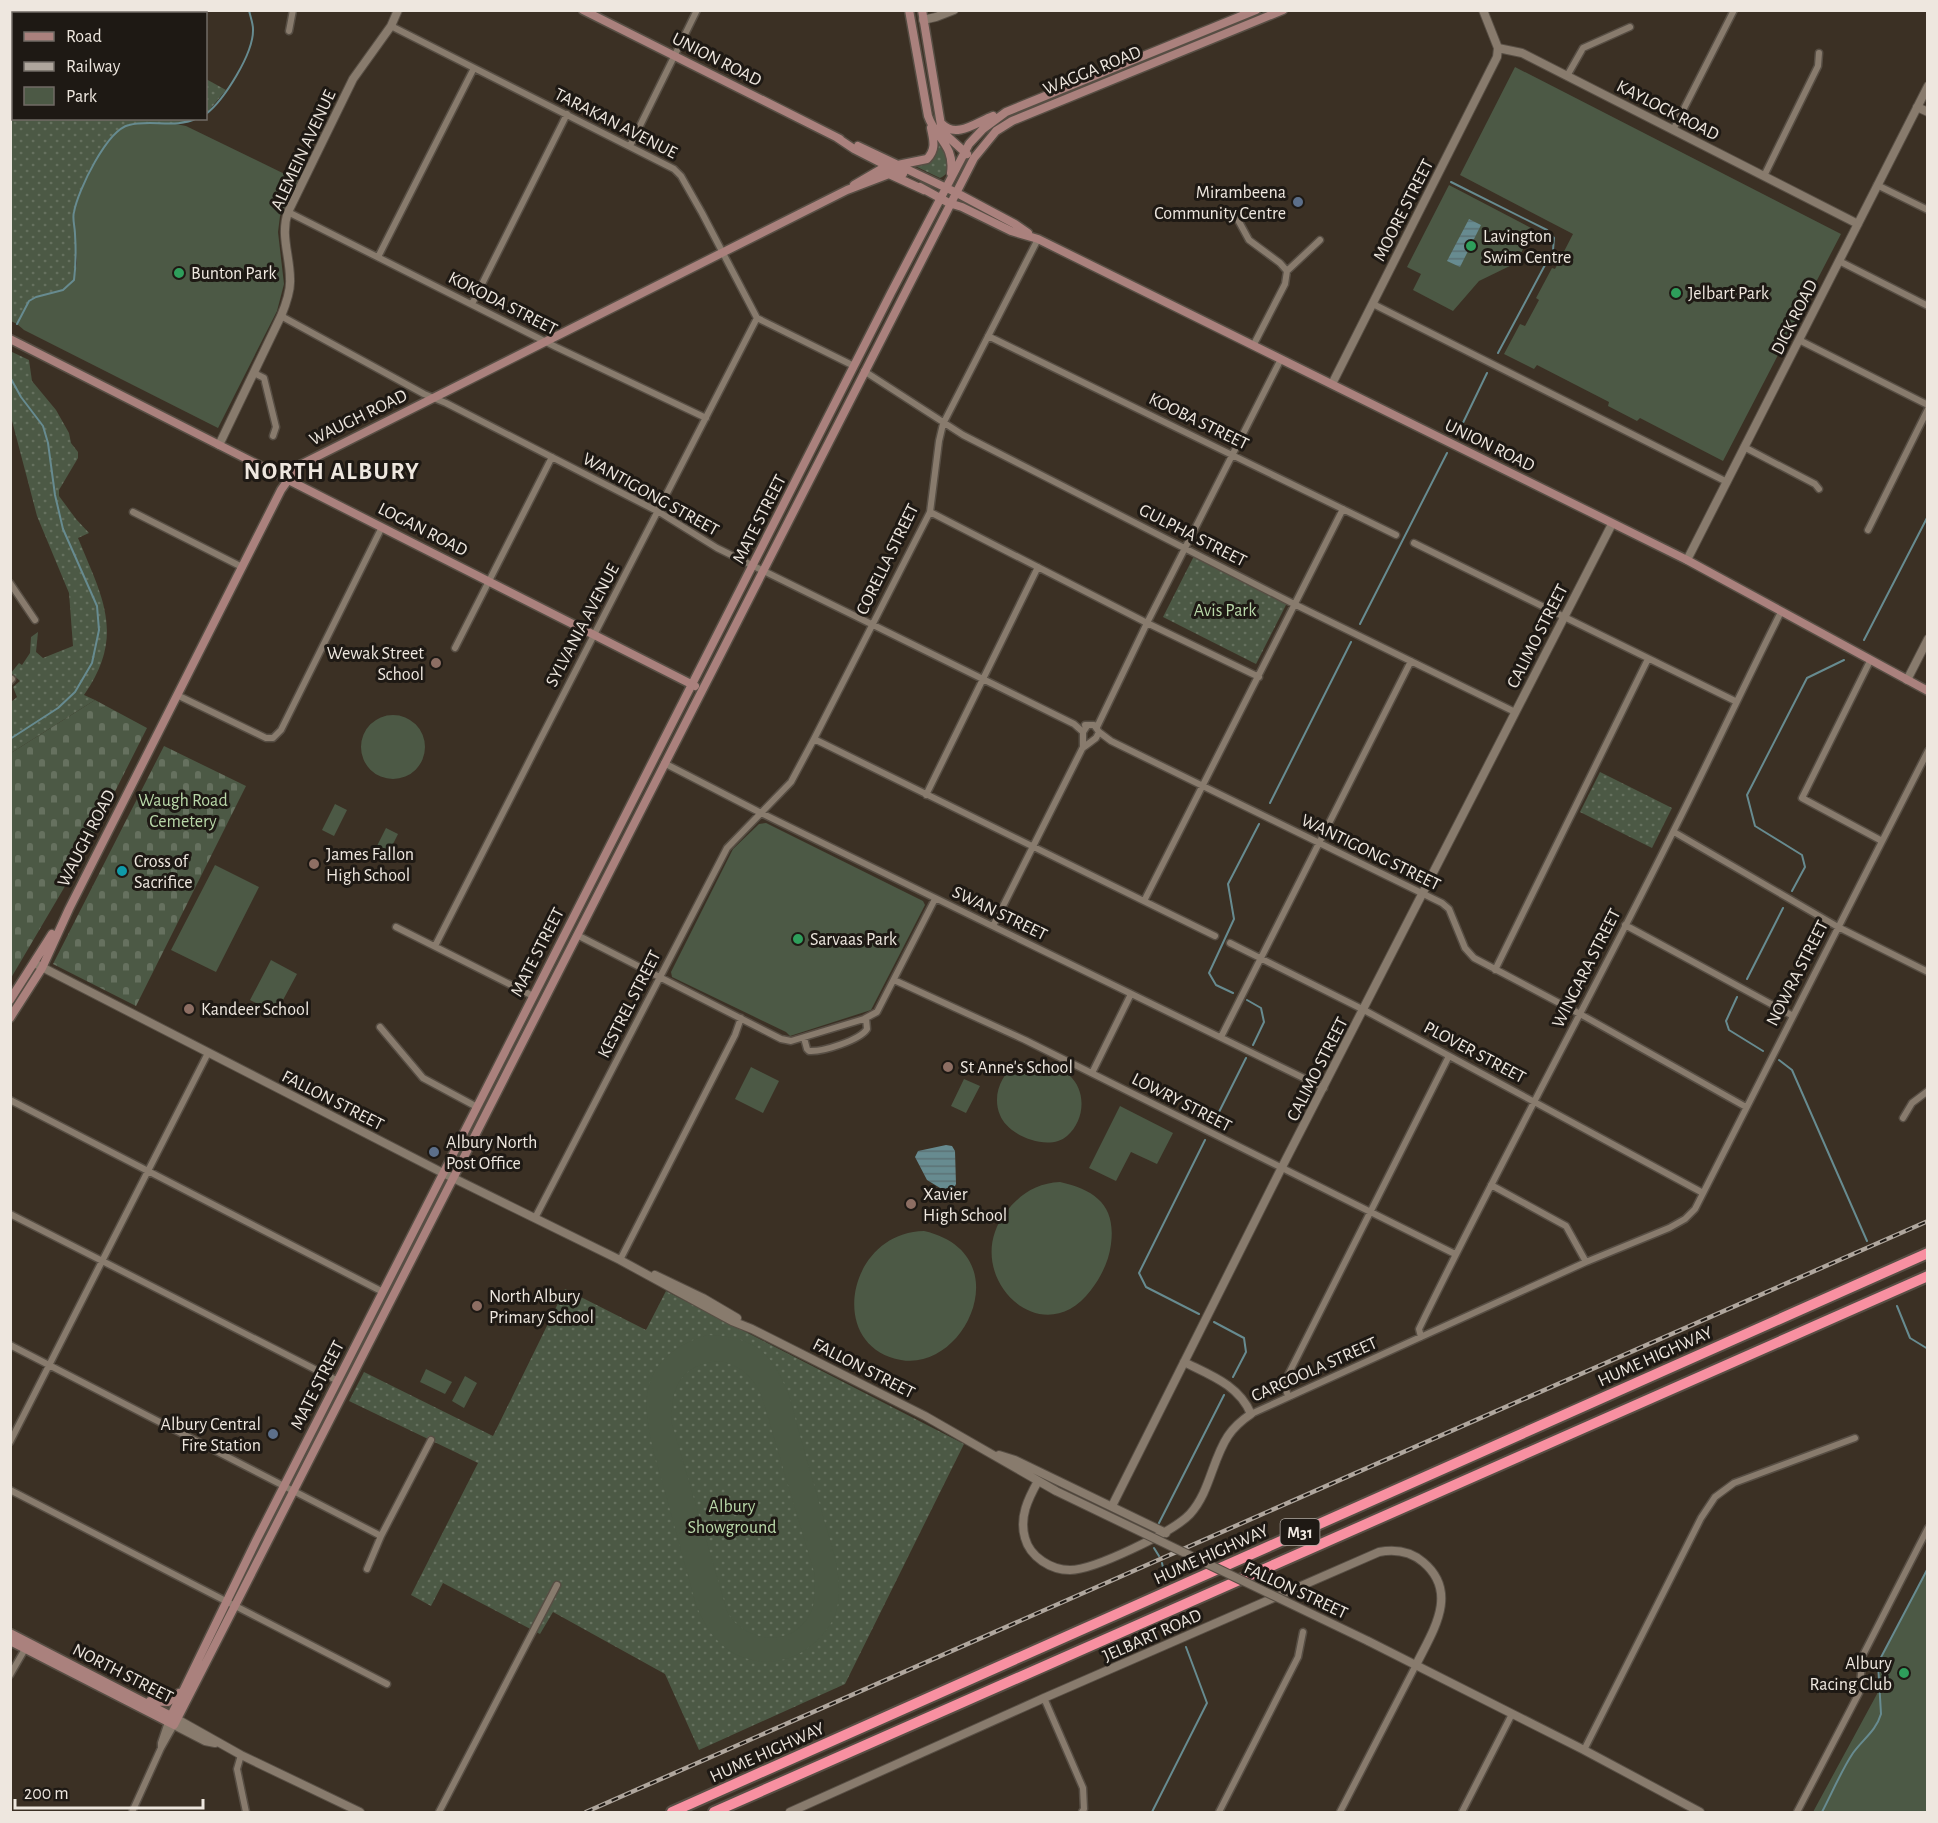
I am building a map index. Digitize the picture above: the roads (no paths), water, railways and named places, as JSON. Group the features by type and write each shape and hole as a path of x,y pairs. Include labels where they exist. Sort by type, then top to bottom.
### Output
{"highway":[{"name":"HUME HIGHWAY","path":"672,1812 1928,1253"},
{"name":"HUME HIGHWAY","path":"714,1812 1928,1276"}],"main road":[{"name":"UNION ROAD","path":"583,10 836,137 955,192 1015,224 1036,238 1687,560 1928,691"},
{"path":"909,10 928,116 934,130 952,155 950,179"},
{"name":"WAGGA ROAD","path":"940,198 965,152 983,129 1006,112 1256,10"},
{"name":"WAGGA ROAD","path":"950,203 977,152 999,128 1283,10"},
{"path":"911,21 923,15 942,129 965,152 968,160 967,168"},
{"path":"1237,18 1240,28"},
{"path":"1180,40 1184,51"},
{"path":"1124,75 1125,64"},
{"path":"1052,93 1056,103"},
{"path":"940,118 944,127 956,131 1006,112"},
{"name":"WAUGH ROAD","path":"847,190 863,178 888,166 925,160 931,155 934,141 928,116"},
{"name":"UNION ROAD","path":"836,137 870,158 910,178 924,190 1011,231 1036,238"},
{"path":"863,178 868,170 870,158"},
{"name":"WAUGH ROAD","path":"10,1018 69,909 294,469 847,190 889,174 924,190"},
{"name":"MATE STREET","path":"289,1489 338,1381 940,198"},
{"name":"MATE STREET","path":"172,1721 289,1489 453,1178 950,203"},
{"name":"LOGAN ROAD","path":"10,339 701,689"},
{"name":"WAUGH ROAD","path":"10,1000 38,965"},
{"name":"MATE STREET","path":"172,1721 184,1686 231,1603"},
{"name":"NORTH STREET","path":"10,1633 127,1693 172,1721"},
{"name":"NORTH STREET","path":"10,1641 172,1721"},
{"path":"127,1693 163,1703 175,1698 184,1686"}],"street":[{"path":"289,31 293,10"},
{"name":"ALEMEIN AVENUE","path":"219,445 281,316 291,282 284,233 288,212 353,79 392,26 398,10"},
{"path":"630,146 697,10"},
{"path":"923,15 936,18 954,10"},
{"path":"1483,10 1498,48"},
{"path":"1673,130 1734,10"},
{"name":"TARAKAN AVENUE","path":"392,26 664,162 681,176 757,318"},
{"path":"1568,76 1583,48 1629,27"},
{"name":"KAYLOCK ROAD","path":"1498,48 1522,53 1858,224"},
{"name":"MOORE STREET","path":"1332,384 1494,63 1498,48"},
{"path":"1764,176 1818,66 1819,53"},
{"path":"378,257 474,68"},
{"name":"DICK ROAD","path":"1687,560 1928,86"},
{"path":"1917,107 1928,112"},
{"path":"472,304 567,114"},
{"path":"1877,185 1928,210"},
{"name":"KOKODA STREET","path":"288,212 706,418"},
{"path":"1237,218 1249,240 1287,271"},
{"name":"CORELLA STREET","path":"761,813 791,782 930,512 943,424 1036,238"},
{"path":"1253,346 1285,284 1287,271 1320,240"},
{"path":"1839,261 1928,306"},
{"path":"1373,304 1727,482"},
{"name":"WANTIGONG STREET","path":"281,316 434,398 659,512 753,567 1446,905 1465,948 1474,958 1580,1014 1746,1107"},
{"path":"757,318 854,366"},
{"name":"SYLVANIA AVENUE","path":"435,946 757,318"},
{"name":"KOOBA STREET","path":"988,336 1396,535"},
{"path":"1799,340 1928,405"},
{"path":"993,926 1281,359"},
{"name":"GULPHA STREET","path":"864,371 943,424 1294,604 1515,711"},
{"path":"254,373 264,378 276,428 273,436"},
{"path":"1868,530 1928,409"},
{"path":"1744,447 1815,484 1819,489"},
{"path":"455,648 552,457"},
{"path":"1144,901 1342,509"},
{"path":"132,512 242,567"},
{"path":"930,512 1259,677"},
{"name":"CALIMO STREET","path":"1112,1506 1281,1169 1612,524"},
{"path":"177,695 266,738 273,738 281,730 382,527"},
{"path":"1414,543 1735,701"},
{"path":"926,795 1038,567"},
{"path":"10,583 35,620"},
{"name":"WINGARA STREET","path":"1421,1337 1419,1329 1455,1254 1674,832 1735,701 1781,612"},
{"path":"1907,680 1928,639"},
{"path":"1495,969 1648,659"},
{"path":"1221,1036 1411,661"},
{"path":"1870,661 1802,798 1882,841"},
{"path":"813,740 1215,936"},
{"name":"NOWRA STREET","path":"1695,1209 1928,751"},
{"name":"SWAN STREET","path":"664,763 935,899 1324,1088"},
{"name":"KESTREL STREET","path":"535,1218 727,848 761,813"},
{"path":"1674,832 1838,927 1928,972"},
{"path":"577,935 787,1041 804,1038 866,1018 877,1012 935,899"},
{"path":"1625,925 1792,1016"},
{"path":"396,927 533,996"},
{"name":"PLOVER STREET","path":"1230,943 1364,1010 1703,1192"},
{"name":"FALLON STREET","path":"38,965 453,1178 719,1307 752,1329 925,1416 1056,1491 1368,1641 1584,1750 1700,1812"},
{"name":"LOWRY STREET","path":"894,980 1092,1073 1455,1254"},
{"path":"1092,1073 1131,994"},
{"path":"620,1260 735,1035 741,1018"},
{"path":"804,1038 810,1051 826,1049 861,1036 867,1029 866,1018"},
{"path":"380,1027 423,1078 477,1107"},
{"path":"10,1442 208,1053"},
{"path":"1288,1396 1284,1383 1449,1056"},
{"path":"1903,1118 1912,1103 1928,1091"},
{"path":"10,1100 383,1292"},
{"path":"1491,1185 1566,1226 1586,1262"},
{"name":"CARCOOLA STREET","path":"1038,1481 1026,1506 1023,1530 1025,1542 1032,1552 1046,1564 1058,1569 1083,1568 1130,1550 1166,1533 1190,1514 1200,1500 1228,1435 1251,1414 1586,1262 1669,1228 1685,1220 1695,1209"},
{"path":"10,1214 338,1381"},
{"path":"10,1345 381,1536"},
{"path":"1184,1362 1228,1384 1247,1404 1251,1414"},
{"path":"1584,1750 1701,1518 1715,1497 1734,1483 1855,1438"},
{"path":"367,1569 381,1536 431,1440"},
{"path":"987,1451 1015,1460 1166,1533"},
{"path":"10,1490 387,1684"},
{"path":"1797,1812 1859,1693 1863,1654 1928,1528"},
{"name":"JELBART ROAD","path":"790,1812 1044,1698 1387,1550 1403,1552 1421,1560 1434,1572 1442,1593 1440,1613 1416,1665"},
{"path":"439,1812 557,1585"},
{"path":"1219,1812 1298,1657 1303,1632"},
{"path":"10,1675 25,1649"},
{"path":"1340,1812 1416,1665"},
{"path":"1044,1698 1083,1788 1084,1809 1082,1812"},
{"path":"1462,1812 1512,1714"},
{"path":"132,1812 172,1721"},
{"name":"NORTH STREET","path":"172,1721 207,1735 219,1744 360,1812"},
{"path":"242,1755 237,1769 246,1812"},
{"path":"733,1785 742,1800"}],"water":[{"path":"1469,219 1481,225 1460,267 1447,261"},
{"path":"946,1145 952,1146 955,1151 956,1184 945,1191 927,1180 915,1157 918,1151"}],"waterway":[{"path":"207,113 229,87 249,50 253,29 249,10"},
{"path":"17,324 29,301 63,290 74,280 76,252 74,212 87,176 112,138 120,129 137,123 181,123 192,120"},
{"path":"1451,182 1547,230 1554,238 1553,250 1498,353"},
{"path":"1460,429 1487,373"},
{"path":"10,377 21,397 43,426 63,529 97,606 99,630 92,663 75,692 58,708 10,739"},
{"path":"1360,624 1447,453"},
{"path":"1864,640 1928,516"},
{"path":"1270,803 1351,642"},
{"path":"1792,891 1805,867 1802,855 1755,826 1747,795 1807,678 1844,660"},
{"path":"1233,993 1216,985 1209,973 1234,919 1228,884 1259,824"},
{"path":"1747,979 1783,908"},
{"path":"1737,997 1726,1021 1729,1030 1763,1051"},
{"path":"1247,1000 1261,1008 1264,1022 1253,1045"},
{"path":"1212,1126 1246,1058"},
{"path":"1779,1060 1792,1070 1867,1241"},
{"path":"1199,1314 1146,1287 1139,1273 1205,1140"},
{"path":"1897,1306 1910,1338 1928,1349"},
{"path":"1214,1322 1244,1338 1246,1352 1233,1377"},
{"path":"1159,1523 1224,1395"},
{"path":"1154,1548 1159,1556"},
{"path":"1162,1563 1166,1581"},
{"path":"1822,1812 1849,1760 1879,1720 1881,1714 1878,1663 1928,1568"},
{"path":"1152,1812 1207,1703 1186,1647"}],"railway":[{"path":"586,1812 1928,1221"}],"place":[{"name":"Mirambeena Community Centre","path":"1298,202"},
{"name":"Lavington Swim Centre","path":"1471,246"},
{"name":"Bunton Park","path":"179,273"},
{"name":"Jelbart Park","path":"1676,293"},
{"name":"Wewak Street School","path":"436,663"},
{"name":"James Fallon High School","path":"314,864"},
{"name":"Cross of Sacrifice","path":"122,871"},
{"name":"Sarvaas Park","path":"798,939"},
{"name":"Kandeer School","path":"189,1009"},
{"name":"St Anne's School","path":"948,1067"},
{"name":"Albury North Post Office","path":"434,1152"},
{"name":"Xavier High School","path":"911,1204"},
{"name":"North Albury Primary School","path":"477,1306"},
{"name":"Albury Central Fire Station","path":"273,1434"},
{"name":"Albury Racing Club","path":"1904,1673"}],"district":[{"name":"NORTH ALBURY","path":"332,471"}],"park label":[{"name":"Avis Park","path":"1225,610"},
{"name":"Waugh Road Cemetery","path":"183,810"},
{"name":"Albury Showground","path":"732,1516"}]}
